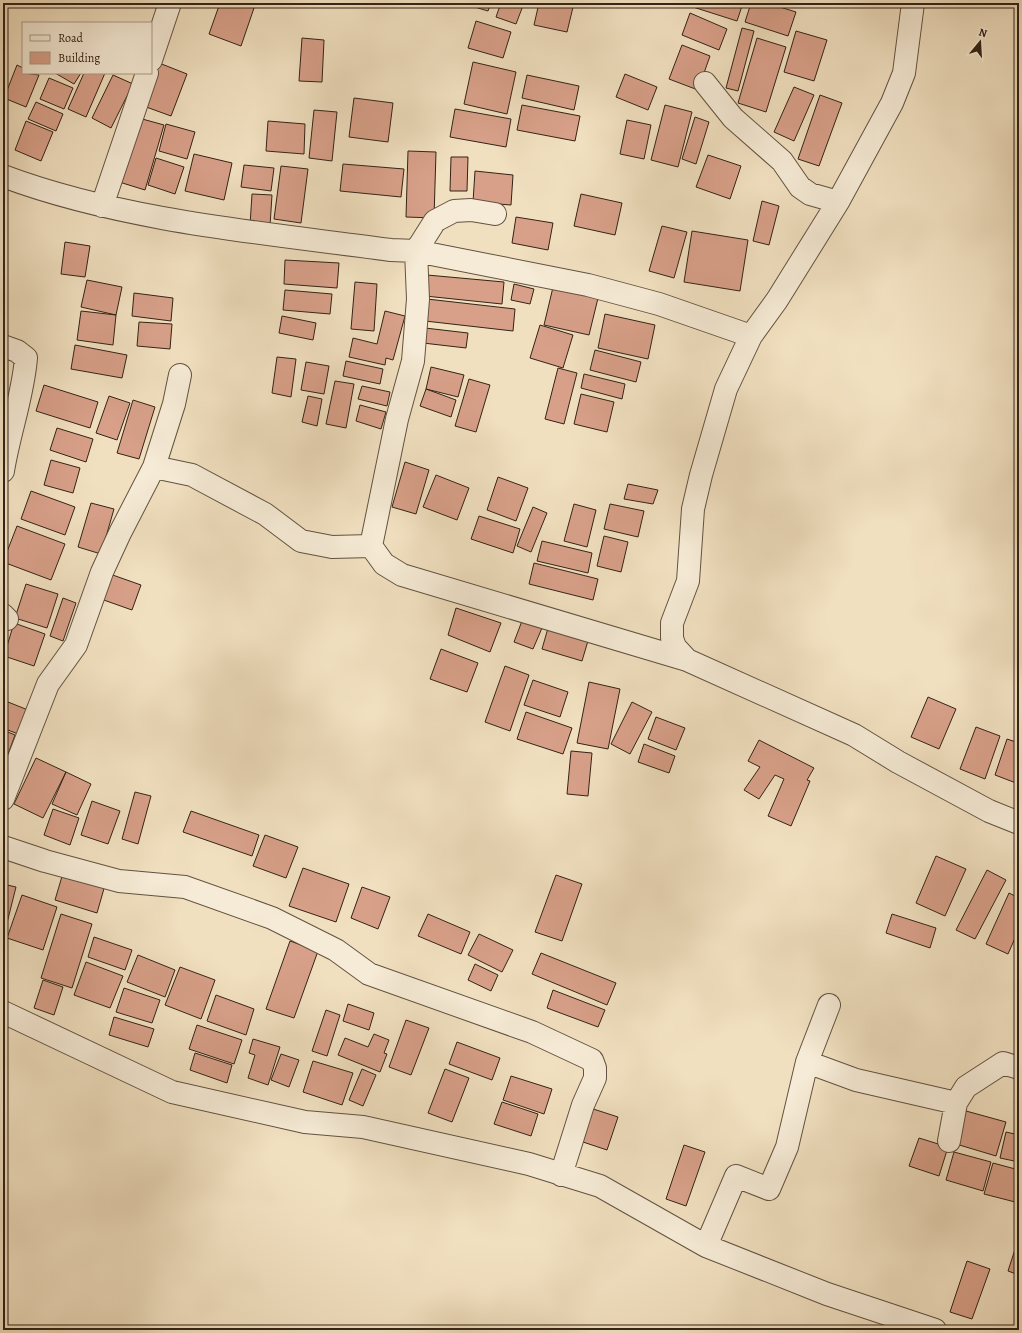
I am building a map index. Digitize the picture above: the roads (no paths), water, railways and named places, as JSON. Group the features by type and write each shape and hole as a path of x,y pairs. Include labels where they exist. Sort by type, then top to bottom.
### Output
{"street":[{"path":"152,57 170,3"},
{"path":"687,660 675,647 672,638 672,623 688,581 693,509 701,475 726,389 751,336 777,300 838,202 892,103 904,73 913,3"},
{"path":"102,206 147,74"},
{"path":"705,83 733,118 782,161 800,187 810,194 838,202"},
{"path":"3,176 102,206 229,228 391,250 416,251 588,285 659,304 751,336"},
{"path":"495,214 471,210 454,211 435,221 416,251 418,299 413,361 397,419 371,546 384,564 402,575 687,660 854,735 898,762 982,808 1019,824"},
{"path":"3,346 17,351 26,358 25,372 8,442 3,471"},
{"path":"3,799 48,684 76,645 102,572 154,467 174,404 180,375"},
{"path":"154,467 192,475 265,514 301,541 332,548 371,546"},
{"path":"3,847 45,861 119,881 185,887 272,918 336,950 369,974 532,1032 592,1060 595,1068 595,1078 583,1105 561,1175"},
{"path":"706,1246 736,1176 769,1189 787,1147 806,1062 829,1005"},
{"path":"3,1012 172,1092 306,1122 363,1127 529,1164 600,1186 706,1246 827,1294 935,1330"},
{"path":"806,1062 856,1080 956,1103"},
{"path":"949,1141 956,1103 966,1087 1003,1063 1019,1068"}]}
